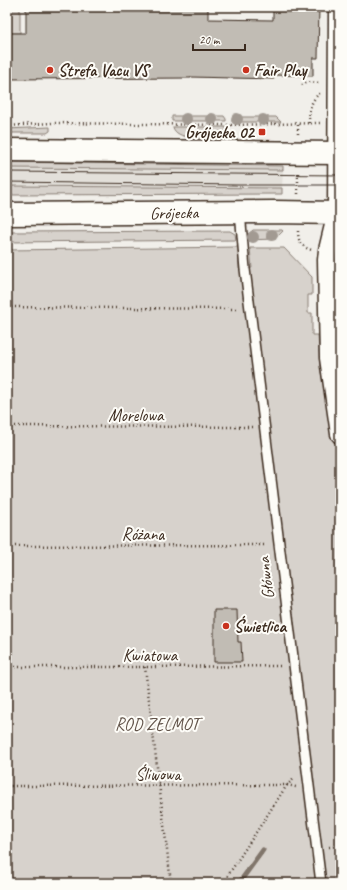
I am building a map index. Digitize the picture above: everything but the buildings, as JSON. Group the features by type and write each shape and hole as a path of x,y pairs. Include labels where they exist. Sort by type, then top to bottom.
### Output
{"main road":[{"path":"7,150 339,153"},
{"name":"Grójecka","path":"7,214 240,212 339,215"}],"street":[{"path":"338,7 339,215 328,250 328,328 329,358 340,434"}],"lane":[{"name":"Główna","path":"240,212 245,269 278,545 321,883"}],"path":[{"path":"302,85 307,82 327,83"},
{"path":"7,126 52,123 244,125 326,123"},
{"path":"298,170 298,188"},
{"path":"298,230 298,238 302,246 306,249 317,250"},
{"path":"7,307 250,309"},
{"name":"Morelowa","path":"7,426 265,427"},
{"name":"Różana","path":"7,546 278,545"},
{"name":"Kwiatowa","path":"7,667 293,666"},
{"path":"145,667 171,883"},
{"path":"223,883 287,785 306,767"},
{"name":"Śliwowa","path":"7,786 287,785 308,790"}],"shaded area":[{"path":"7,168 283,170 282,188 7,186"}],"green space":[{"path":"7,7 20,7 20,33 7,33"},
{"path":"172,116 224,116 226,121 172,121"},
{"path":"234,117 276,117 281,122 232,122"},
{"path":"50,127 50,131 47,133 7,133 7,129"},
{"path":"173,127 226,127 226,132 214,132 214,138 197,138 179,134"},
{"path":"7,162 283,166 283,170 7,168"},
{"path":"7,186 282,188 282,194 7,195"},
{"path":"253,230 283,231 275,239 247,240 246,236"},
{"path":"230,231 235,234 236,240 7,242 7,232"},
{"name":"ROD ZELMOT","path":"238,247 239,269 252,268 250,248 284,248 312,277 312,295 308,295 308,313 312,313 312,335 318,335 320,368 340,468 340,559 338,616 340,626 340,883 7,883 7,250"}],"waterway":[{"path":"239,883 263,850"}],"tram line":[{"path":"7,172 340,175"},
{"path":"7,182 340,185"}],"place":[{"name":"Strefa Vacu VS","path":"50,70"},
{"name":"Fair Play","path":"246,70"},
{"name":"Grójecka 02","path":"262,132"},
{"name":"Świetlica","path":"226,626"}]}
